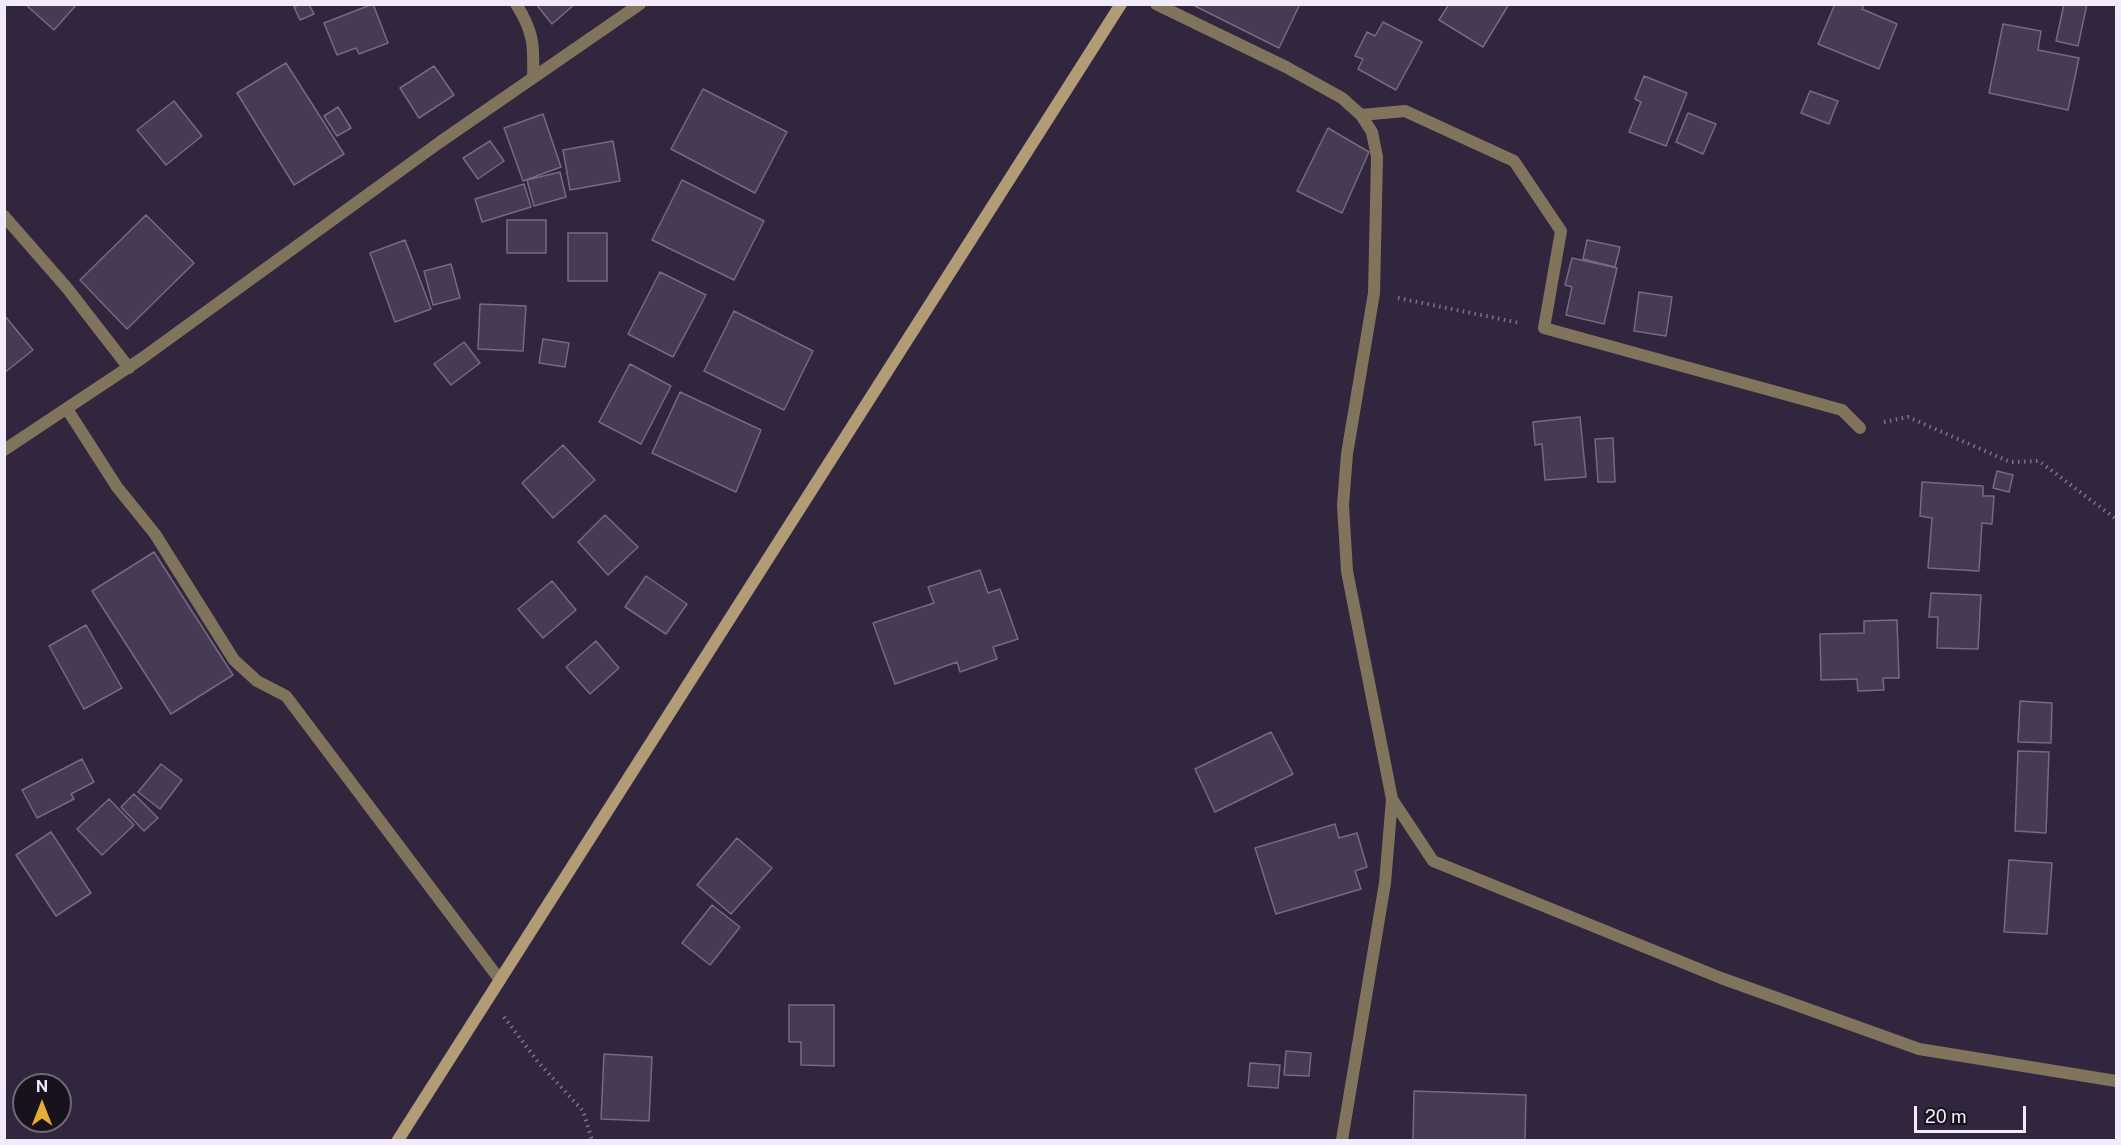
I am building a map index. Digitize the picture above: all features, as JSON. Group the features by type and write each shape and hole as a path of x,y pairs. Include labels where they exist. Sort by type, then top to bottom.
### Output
{"street":[{"path":"516,4 529,24 534,43 533,78"},
{"path":"4,450 129,368 533,78 640,4"},
{"path":"398,1140 1121,4"},
{"path":"1156,4 1342,98 1361,115 1372,132 1377,157 1374,293 1347,454 1343,505 1347,571 1392,799 1385,883 1342,1140"},
{"path":"1361,115 1405,111 1514,161 1562,231 1544,328 1842,410 1860,428"},
{"path":"4,216 67,288 129,368"},
{"path":"67,409 117,487 155,534 234,660 257,681 286,696 500,980"},
{"path":"1392,799 1433,861 1721,978 1919,1049 2116,1081"}],"path":[{"path":"1374,293 1544,328"},
{"path":"1860,428 1908,417 2010,462 2039,460 2116,519"},
{"path":"489,998 538,1062 583,1111 592,1140"}],"building":[{"path":"25,4 77,4 54,30"},
{"path":"309,4 314,14 300,20 294,7"},
{"path":"373,4 388,43 359,54 356,48 337,55 324,23"},
{"path":"536,4 575,4 552,24"},
{"path":"1191,4 1300,4 1279,48"},
{"path":"1449,4 1509,4 1483,47 1439,20"},
{"path":"1835,4 1864,4 1862,9 1897,24 1879,69 1818,44"},
{"path":"2064,4 2087,4 2078,46 2056,41"},
{"path":"1383,22 1422,42 1396,90 1358,69 1363,59 1355,56 1367,32 1375,36"},
{"path":"2003,24 2041,31 2038,50 2079,58 2068,110 1989,93"},
{"path":"286,63 344,154 294,185 237,93"},
{"path":"434,66 454,95 419,118 400,88"},
{"path":"1644,76 1687,93 1666,146 1629,132 1641,102 1635,99"},
{"path":"703,89 787,132 755,193 671,149"},
{"path":"1810,91 1838,101 1829,124 1801,113"},
{"path":"174,101 202,136 166,165 137,130"},
{"path":"338,107 351,128 337,136 324,116"},
{"path":"1688,113 1716,124 1703,154 1676,142"},
{"path":"543,114 561,167 523,181 504,128"},
{"path":"1328,128 1369,152 1342,213 1297,191"},
{"path":"490,141 504,161 478,179 463,158"},
{"path":"613,141 620,181 570,190 563,150"},
{"path":"560,172 566,197 534,206 527,180"},
{"path":"682,180 764,221 734,280 652,240"},
{"path":"524,184 531,207 482,222 475,199"},
{"path":"146,215 194,263 127,329 80,280"},
{"path":"507,220 546,220 546,253 507,253"},
{"path":"568,233 607,233 607,281 568,281"},
{"path":"405,240 431,309 395,322 370,253"},
{"path":"1587,240 1620,247 1615,267 1583,259"},
{"path":"1572,258 1617,268 1604,324 1566,315 1572,287 1565,285"},
{"path":"451,264 460,298 433,305 424,271"},
{"path":"660,272 706,295 673,357 628,334"},
{"path":"1639,292 1672,297 1666,336 1634,331"},
{"path":"480,304 526,306 523,351 478,349"},
{"path":"734,311 813,351 784,410 704,371"},
{"path":"4,315 33,350 4,373"},
{"path":"543,339 569,343 565,367 539,363"},
{"path":"464,342 480,363 451,385 434,364"},
{"path":"630,364 671,386 641,444 599,422"},
{"path":"680,392 761,430 736,492 652,453"},
{"path":"1580,417 1586,477 1545,480 1542,444 1535,445 1533,422"},
{"path":"1613,438 1615,482 1598,482 1595,439"},
{"path":"563,445 595,480 553,518 522,483"},
{"path":"1997,471 2013,475 2009,492 1993,488"},
{"path":"1922,482 1983,486 1983,496 1994,496 1992,524 1982,523 1979,571 1928,568 1932,518 1920,516"},
{"path":"605,515 638,547 608,575 578,542"},
{"path":"154,552 233,675 171,714 92,591"},
{"path":"980,570 988,593 1000,589 1018,639 993,647 997,659 960,672 957,662 895,684 873,623 934,603 928,587"},
{"path":"646,576 687,604 666,634 625,607"},
{"path":"552,581 576,610 543,638 518,609"},
{"path":"1931,593 1981,595 1978,649 1937,648 1938,617 1929,617"},
{"path":"1897,620 1899,678 1883,678 1884,690 1858,691 1857,679 1821,680 1820,634 1864,633 1864,621"},
{"path":"86,625 122,688 84,709 49,646"},
{"path":"596,641 619,668 590,694 566,667"},
{"path":"2020,701 2052,703 2051,743 2018,742"},
{"path":"1271,732 1293,774 1215,812 1195,769"},
{"path":"2018,751 2049,752 2046,833 2015,831"},
{"path":"82,759 94,782 71,794 74,799 37,818 22,790"},
{"path":"161,764 182,780 160,809 138,792"},
{"path":"134,794 158,818 144,831 121,807"},
{"path":"109,799 134,825 102,855 77,829"},
{"path":"1335,824 1339,838 1357,833 1367,867 1355,871 1361,889 1276,914 1255,848"},
{"path":"51,832 91,893 56,916 16,855"},
{"path":"737,838 772,868 731,914 697,885"},
{"path":"2009,860 2052,863 2047,934 2004,932"},
{"path":"712,905 740,927 710,965 682,943"},
{"path":"789,1005 834,1005 834,1066 801,1065 801,1042 789,1042"},
{"path":"1286,1051 1311,1053 1309,1076 1284,1075"},
{"path":"604,1054 652,1057 649,1121 601,1119"},
{"path":"1250,1063 1280,1065 1278,1088 1248,1086"},
{"path":"1414,1091 1526,1095 1525,1140 1413,1140"}]}
